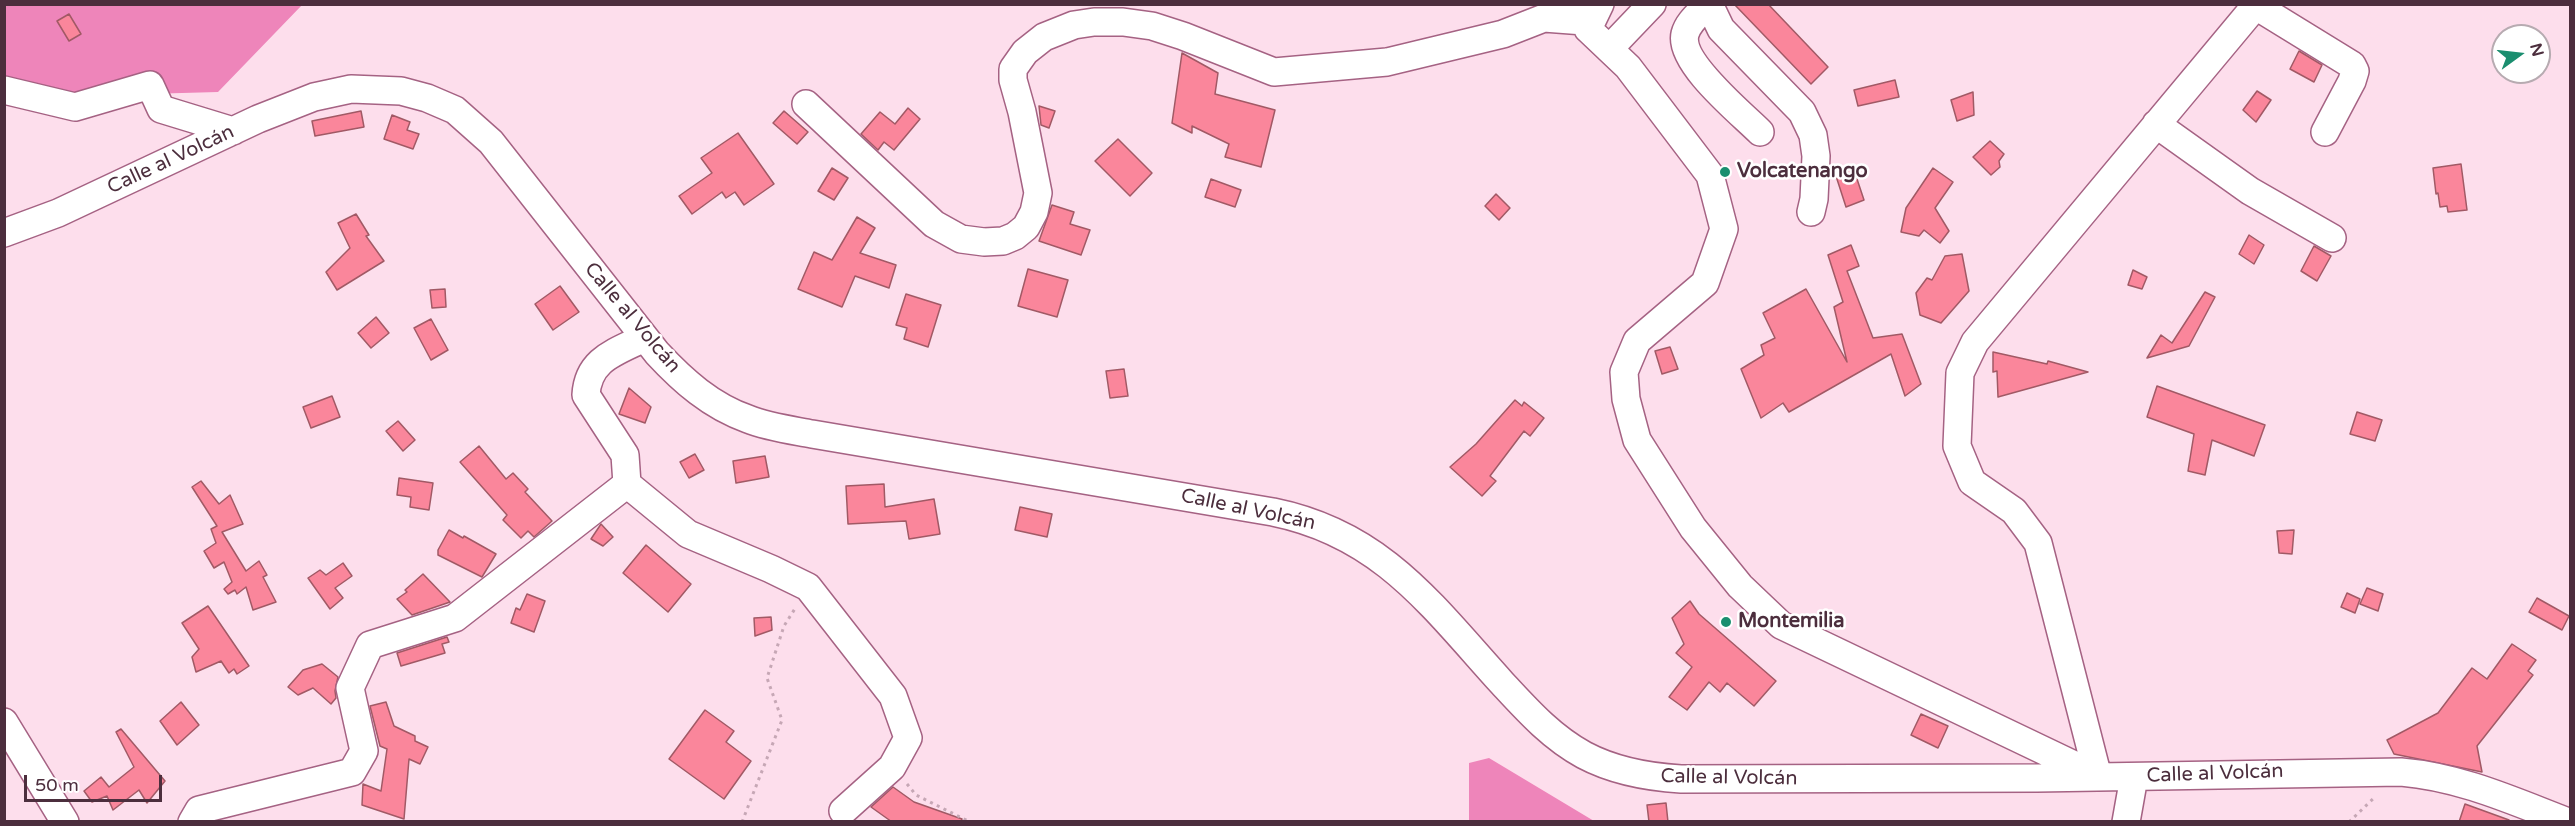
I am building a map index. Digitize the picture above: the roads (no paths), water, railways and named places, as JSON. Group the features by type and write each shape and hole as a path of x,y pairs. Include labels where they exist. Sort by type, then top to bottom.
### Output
{"street":[{"path":"1609,49 1652,4"},
{"path":"1760,132 1700,73 1687,52 1684,36 1688,25 1708,4 1720,29 1802,112 1813,135 1816,156 1814,199 1811,212"},
{"path":"2098,777 2037,543 2014,511 1972,482 1957,446 1960,373 1975,342 2256,5 2352,65 2355,71 2352,81 2325,132"},
{"path":"806,104 934,224 961,239 984,242 1003,241 1015,236 1026,227 1034,212 1038,194 1022,112 1013,80 1013,69 1025,52 1044,38 1074,25 1103,22 1152,26 1184,36 1274,72 1387,62 1503,34 1545,18 1587,15 1609,49 1628,67 1710,175 1724,229 1705,283 1636,340 1624,372 1626,399 1637,440 1693,528 1740,586 1780,626 2098,777"},
{"path":"4,90 75,108 150,85 161,109 232,132"},
{"name":"Calle al Volcán","path":"4,233 58,213 272,113 314,97 351,88 401,91 428,98 455,111 491,142 644,338 694,389 719,405 749,420 812,434 1274,512 1306,520 1335,531 1374,553 1418,590 1544,727 1583,754 1610,767 1659,778 1681,780 2134,777 2269,772 2419,773 2448,778 2516,800 2555,819"},
{"path":"2156,124 2250,191 2332,238"},
{"path":"644,338 600,361 590,375 587,384 586,395 625,455 627,484 688,534 807,587 893,696 908,738 892,767 843,811"},
{"path":"192,822 199,810 352,772 364,751 350,688 370,645 455,618 627,484"},
{"path":"4,722 65,822"},
{"path":"2126,822 2134,777"}],"place":[{"name":"Volcatenango","path":"1725,172"},
{"name":"Montemilia","path":"1726,622"}]}
